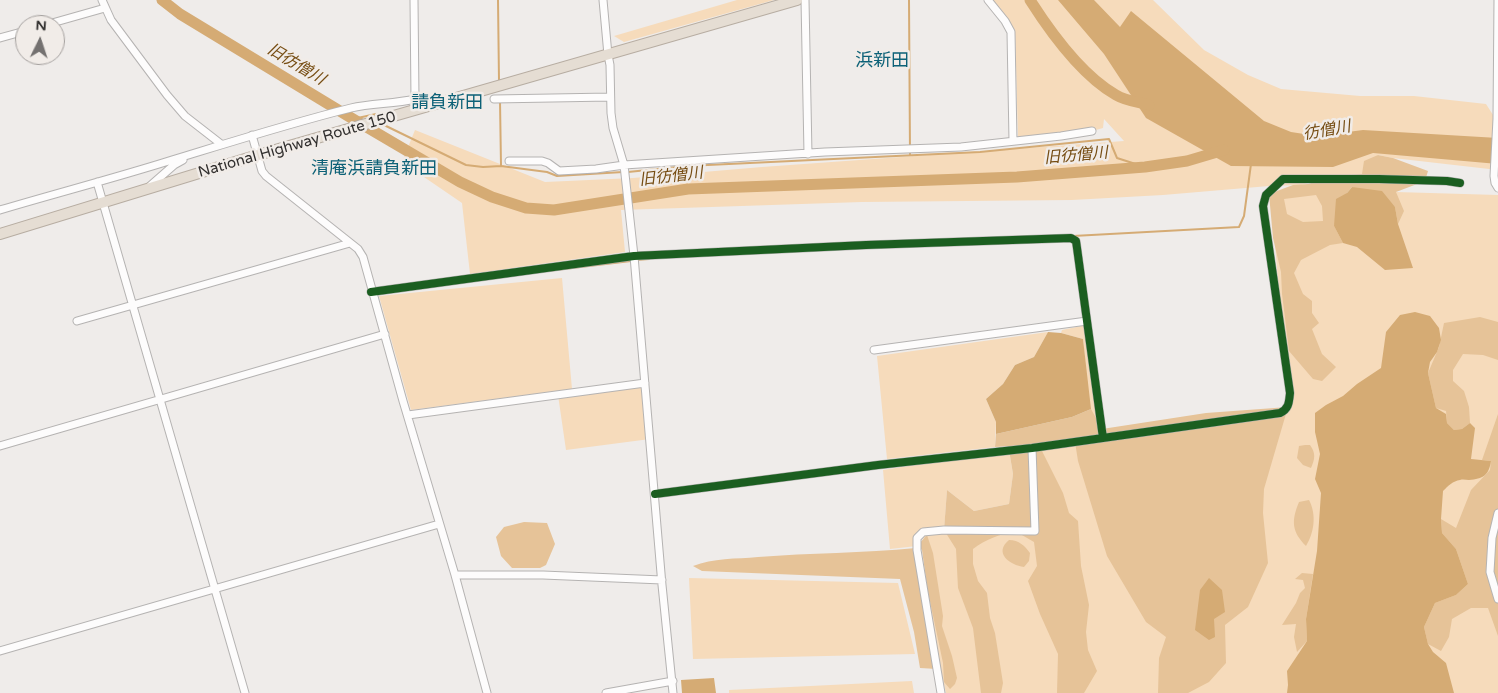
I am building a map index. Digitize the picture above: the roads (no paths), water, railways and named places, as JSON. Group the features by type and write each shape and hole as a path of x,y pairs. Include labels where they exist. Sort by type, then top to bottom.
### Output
{"highway":[{"name":"National Highway Route 150","path":"0,234 258,156 797,0"}],"street":[{"path":"102,0 111,20 120,33 178,109 221,144"},
{"path":"0,210 221,144 350,108 415,99 414,0"},
{"path":"604,0 610,65 611,113 613,128 624,164 626,181 674,693"},
{"path":"805,0 808,154"},
{"path":"988,0 1005,21 1011,32 1013,141"},
{"path":"1497,185 1494,176 1497,119 1498,0"},
{"path":"65,19 105,8"},
{"path":"0,38 15,34"},
{"path":"494,99 610,97"},
{"path":"509,161 542,161 559,171 596,169 624,164 960,147 1092,131"},
{"path":"252,135 262,171 266,176 358,249 363,257 455,575 487,693"},
{"path":"146,190 174,165 198,152"},
{"path":"655,494 878,464 1032,448 1280,413 1288,407 1290,393 1263,206 1266,194 1283,179 1379,178 1460,183"},
{"path":"97,182 245,693"},
{"path":"372,292 634,256 856,245 1071,238 1076,241 1103,438"},
{"path":"77,321 350,243"},
{"path":"874,350 1087,321"},
{"path":"0,446 385,334"},
{"path":"408,415 645,383"},
{"path":"941,693 917,550 917,538 923,532 944,530 1035,531 1032,448"},
{"path":"1498,513 1492,538 1490,572 1498,599"},
{"path":"0,651 439,524"},
{"path":"455,575 543,575 662,580"},
{"path":"606,693 673,681"}],"waterway":[{"name":"旧彷僧川","path":"162,0 180,14 460,182 492,197 526,208 554,210 688,189 1017,177 1145,167 1187,161 1224,150"},
{"path":"498,0 499,81"},
{"path":"909,0 910,155"},
{"name":"彷僧川","path":"1030,0 1057,39 1079,65 1103,87 1120,97 1149,105"},
{"path":"500,101 501,166"},
{"path":"353,119 376,114 378,116"},
{"path":"382,122 384,125 466,165 483,167 501,166 547,172 557,176 623,172"},
{"path":"628,172 687,166 980,152 1109,139 1117,158 1145,167"},
{"path":"1073,236 1239,227 1244,216 1251,164"},
{"path":"636,260 649,259"},
{"path":"547,271 631,261"}],"district":[{"name":"浜新田","path":"882,61"},
{"name":"請負新田","path":"447,103"},
{"name":"清庵浜請負新田","path":"374,169"}]}
